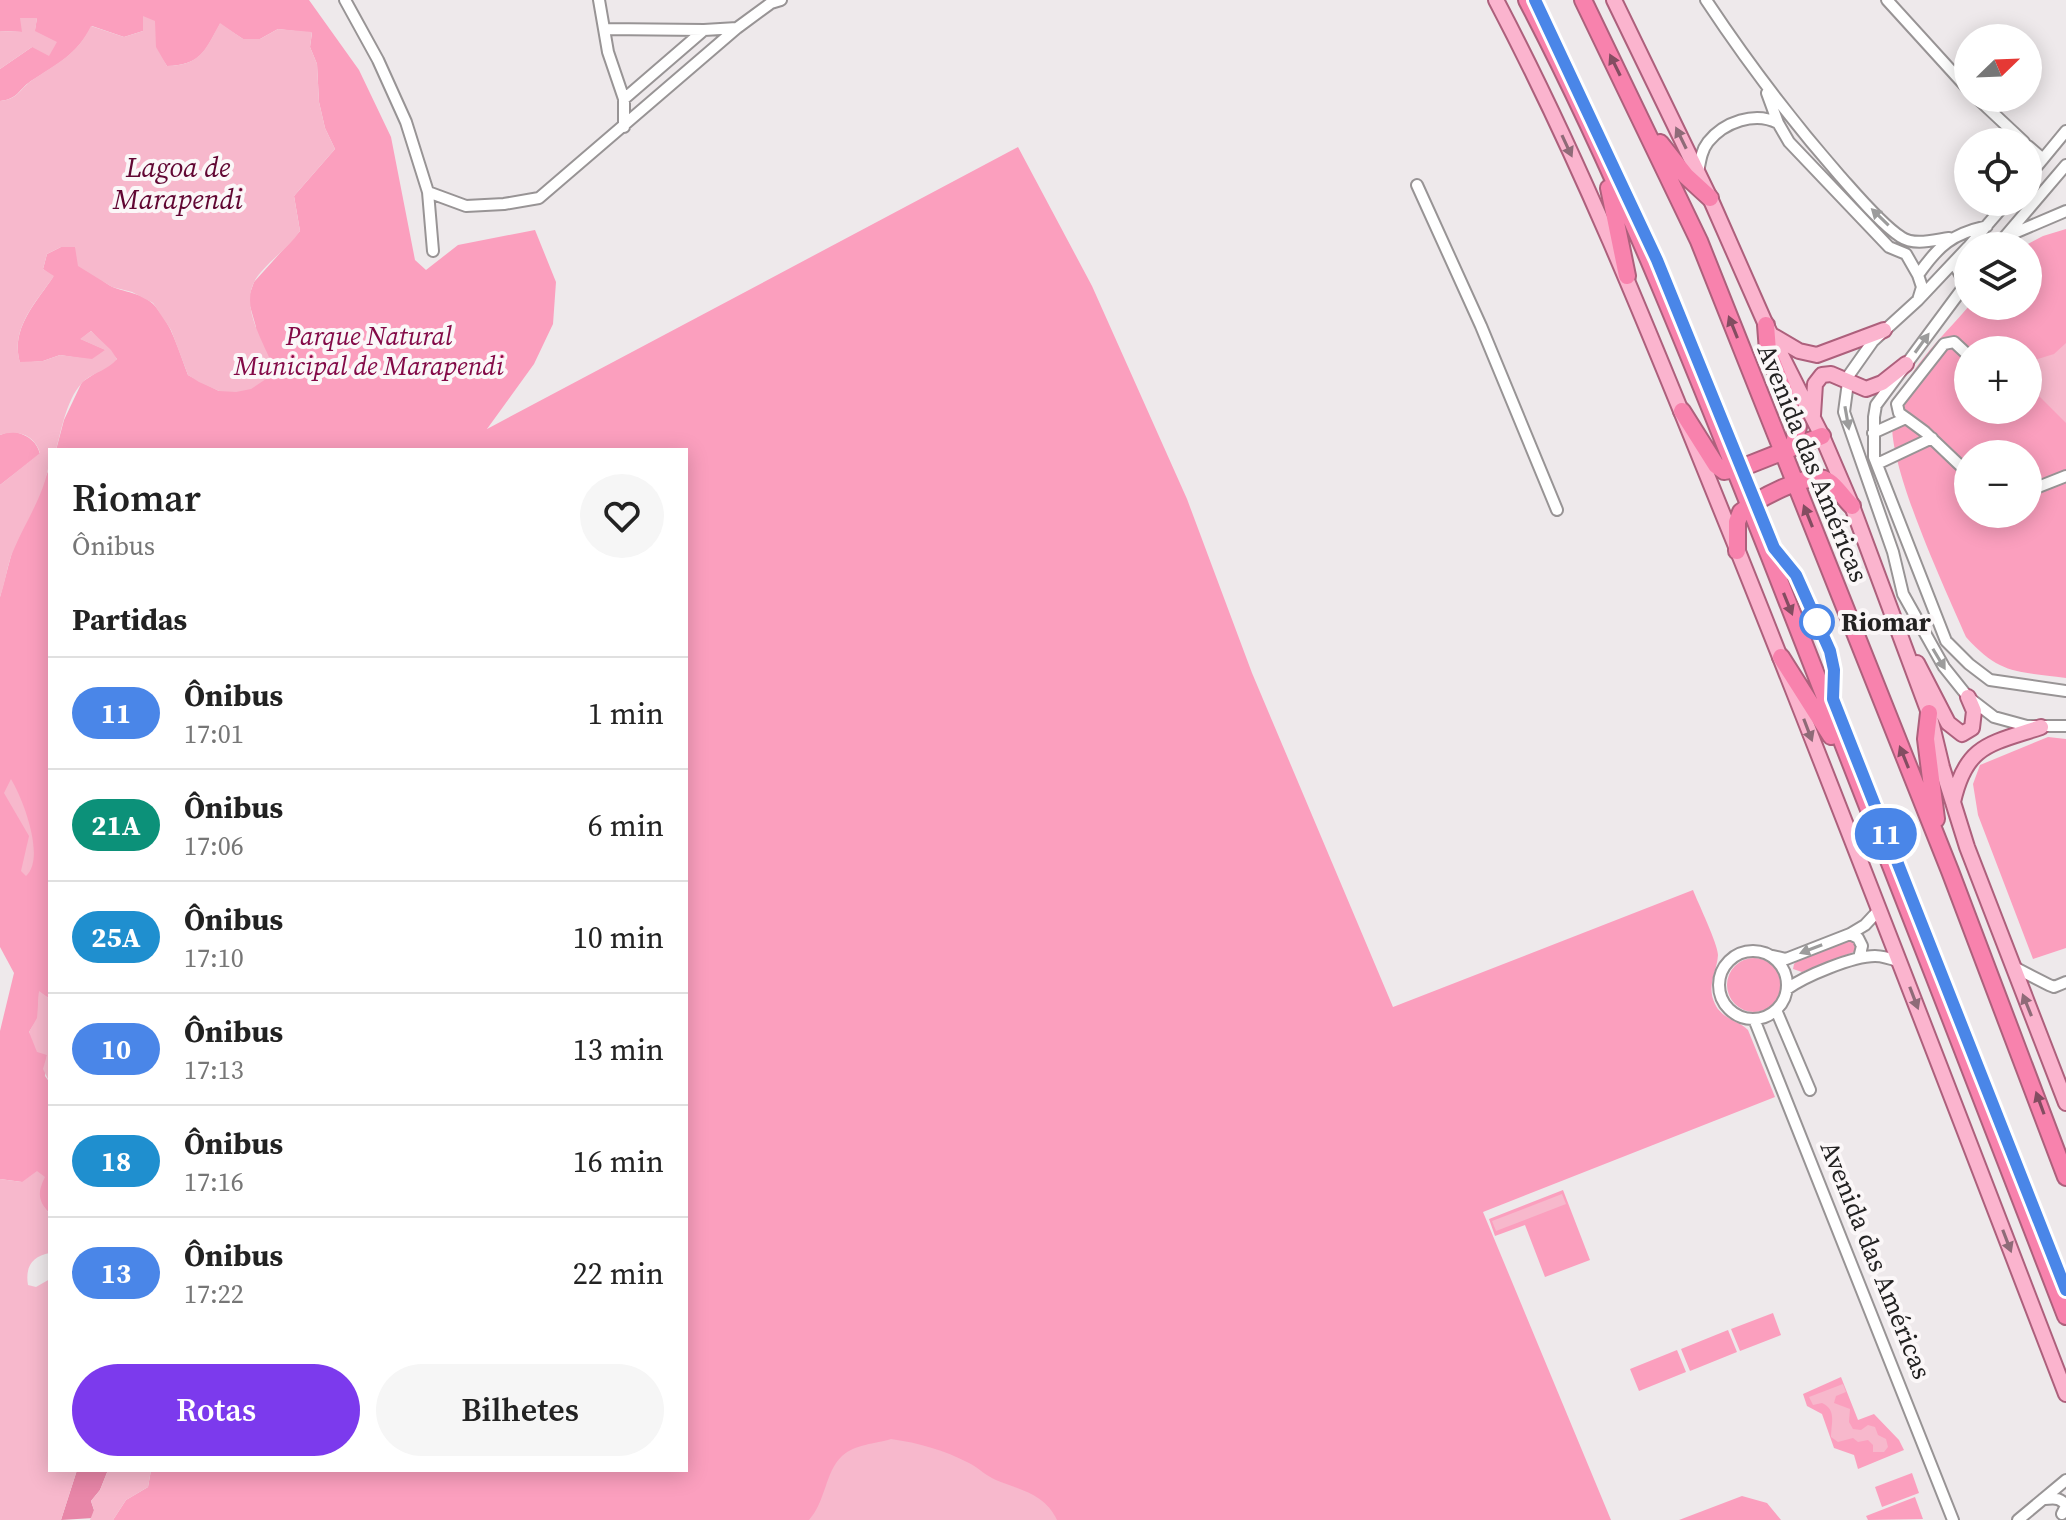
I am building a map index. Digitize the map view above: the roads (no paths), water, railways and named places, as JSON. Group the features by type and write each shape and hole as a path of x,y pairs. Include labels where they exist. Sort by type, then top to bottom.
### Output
{"highway":[{"path":"1527,0 1651,263 1846,749 2066,1316"},
{"name":"Avenida das Américas","path":"1583,0 1699,241 1788,450 1795,483 1950,871 2066,1177"},
{"path":"1637,110 1665,150 1710,198"},
{"path":"1607,166 1608,187 1627,276"},
{"path":"1768,330 1768,351 1798,427 1788,450"},
{"path":"1682,411 1716,465 1724,471 1735,470 1822,436"},
{"path":"1737,551 1738,516 1749,506 1795,483 1823,479 1830,482 1852,506"},
{"path":"1781,657 1834,740 1846,749"},
{"path":"1929,713 1926,739 1934,808 1950,871"}],"main road":[{"path":"1496,0 1529,63 1627,276 1781,657 2066,1394"},
{"name":"Avenida das Américas","path":"1614,0 1710,198 1768,330 1822,436 1852,506 1929,713 1953,803 2011,965 2066,1103"},
{"path":"1768,330 1799,351 1817,355 1884,330"},
{"path":"1813,419 1814,390 1818,378 1831,374 1866,389 1875,387 1906,364"},
{"path":"1907,654 1925,674 1948,723 1962,734 1972,728 1975,719 1968,697"},
{"path":"1953,803 1962,770 1972,757 1999,741 2041,727"}],"street":[{"path":"345,0 378,60 406,122 428,192 433,251"},
{"path":"599,0 624,99 624,127"},
{"path":"1706,0 1802,133 1858,196 1902,238 1912,241 1949,238 1987,226"},
{"path":"1887,0 1954,74"},
{"path":"428,192 466,206 539,198 737,28 775,1"},
{"path":"604,29 737,28"},
{"path":"624,99 704,30"},
{"path":"1764,83 1778,123 1789,142 1889,247 1906,254 1922,287 1918,300"},
{"path":"1992,112 2009,128"},
{"path":"1698,173 1702,153 1721,130 1758,116 1778,123"},
{"path":"2043,159 2066,131"},
{"path":"1789,142 1802,133"},
{"path":"2009,232 2066,165"},
{"path":"1417,185 1481,326 1557,510"},
{"path":"2021,232 2066,211"},
{"path":"1982,232 1995,216"},
{"path":"1918,275 1949,238"},
{"path":"1906,254 1912,248 1912,241"},
{"path":"1954,263 1884,330 1857,362 1847,382 1844,412 1893,552 1903,594 1944,667 1968,697 1994,717 2027,726 2066,726"},
{"path":"1954,299 1876,405 1873,433 1877,464 1946,641 1990,680 2066,691"},
{"path":"1954,342 1944,344 1897,404 1899,413 1954,459"},
{"path":"1873,433 1906,418"},
{"path":"1877,464 1932,438"},
{"path":"1858,456 1894,539 1900,543 1904,535"},
{"path":"2042,485 2066,476"},
{"path":"1919,624 1908,590 1915,581 1924,584"},
{"path":"1879,910 1865,925 1850,934 1786,959 1757,951 1736,956 1722,972 1721,994 1725,1004 1743,1018 1762,1018 1776,1010 1787,989 1798,981 1859,958 1884,957 1900,962"},
{"path":"1850,934 1858,938 1862,946 1859,958"},
{"path":"1771,956 1784,970 1787,989"},
{"path":"2011,965 2054,987 2066,982"},
{"path":"1776,1010 1810,1090"},
{"name":"Avenida das Américas","path":"1754,1019 1953,1520"},
{"path":"2018,1520 2066,1480"},
{"path":"2043,1499 2058,1498 2063,1501 2066,1506 2062,1515"}],"water":[{"name":"Lagoa de Marapendi","path":"143,16 155,21 156,47 167,66 195,59 206,48 220,23 243,39 260,39 278,29 312,32 310,47 317,64 319,102 325,128 335,149 294,196 300,231 261,272 250,294 253,317 272,364 266,379 251,389 219,391 188,375 171,330 153,303 132,292 112,287 78,266 75,247 61,247 47,254 43,269 54,276 26,316 19,338 20,362 43,361 60,355 92,359 105,350 80,339 91,331 117,359 85,380 74,395 57,448 48,448 48,468 42,489 12,555 0,597 0,485 40,453 34,442 24,435 0,435 0,101 14,96 65,58 79,45 91,26 124,37 143,31"},
{"path":"20,18 37,18 35,31 57,42 49,56 32,47 0,69 0,31 22,32"},
{"path":"2066,343 2066,423 2042,399 2042,358 2054,354"},
{"path":"11,779 26,814 33,843 32,867 26,876 21,871 29,836 4,793"},
{"path":"39,991 48,998 48,1079 43,1069 47,1055 37,1052 29,1032 37,1018"},
{"path":"37,1171 45,1177 40,1197 48,1211 48,1253 31,1263 27,1279 28,1285 36,1287 48,1280 48,1472 76,1472 61,1520 0,1520 0,1179 22,1182"},
{"path":"1562,1194 1566,1204 1496,1231 1492,1221"},
{"path":"1843,1384 1846,1392 1836,1396 1834,1403 1850,1409 1849,1422 1853,1429 1861,1430 1868,1425 1875,1427 1878,1435 1886,1439 1888,1447 1884,1452 1873,1452 1873,1445 1868,1440 1858,1442 1853,1438 1838,1442 1831,1437 1830,1409 1822,1403 1813,1405 1809,1397"},
{"path":"891,1439 960,1458 992,1478 1039,1499 1057,1520 809,1520 832,1470 842,1456 859,1447"},
{"path":"107,1472 151,1472 148,1487 126,1500 113,1520 90,1520 94,1510 91,1501 100,1490"}],"place":[{"name":"Riomar","path":"1817,622"}],"park label":[{"name":"Parque Natural Municipal de Marapendi","path":"369,351"}]}
